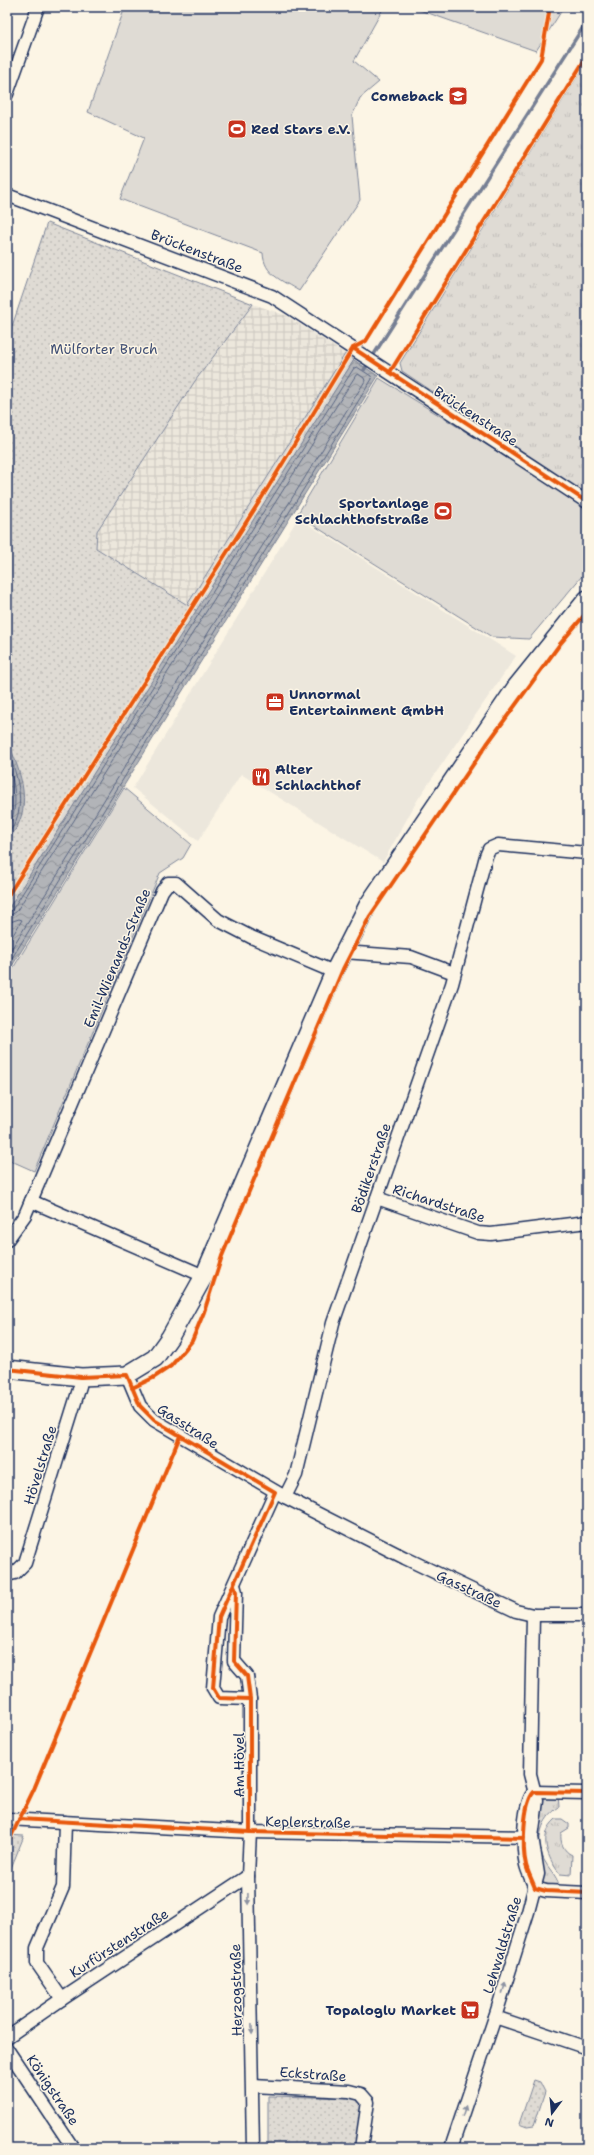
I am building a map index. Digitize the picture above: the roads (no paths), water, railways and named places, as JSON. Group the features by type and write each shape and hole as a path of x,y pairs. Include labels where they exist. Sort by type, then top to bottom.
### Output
{"main road":[{"path":"7,1369 81,1377 127,1375 155,1358 170,1337 204,1276 334,972 368,905 516,687 587,599"}],"street":[{"path":"7,94 38,7"},
{"name":"Brückenstraße","path":"7,195 272,296 587,502"},
{"name":"Bödikerstraße","path":"280,1494 296,1475 333,1323 454,973 490,849 498,845 587,853"},
{"name":"Emil-Wienands-Straße","path":"7,1240 25,1215 156,905 168,882 176,883 218,920 251,937 334,972"},
{"path":"344,952 411,957 454,973"},
{"name":"Richardstraße","path":"376,1198 478,1233 491,1234 587,1222"},
{"path":"31,1201 204,1276"},
{"name":"Gasstraße","path":"127,1375 140,1406 154,1420 280,1494 426,1568 516,1611 533,1615 587,1614"},
{"name":"Hövelstraße","path":"7,1575 15,1573 25,1563 81,1377"},
{"name":"Am Hövel","path":"250,1699 219,1698 213,1688 219,1617 280,1494"},
{"name":"Am Hövel","path":"234,1585 236,1592 234,1661 247,1676 250,1699 250,1832"},
{"path":"533,1615 530,1774 534,1792 587,1793"},
{"name":"Lehwaldstraße","path":"451,2148 495,2017 535,1888 538,1874 528,1837 528,1797 534,1792"},
{"name":"Keplerstraße","path":"7,1819 250,1832 528,1837"},
{"path":"62,1999 37,1963 37,1948 63,1887 65,1822"},
{"name":"Herzogstraße","path":"250,1832 248,1876 253,2148"},
{"name":"Kurfürstenstraße","path":"7,2037 248,1876"},
{"path":"535,1888 546,1891 587,1893"},
{"path":"495,2017 587,2048"},
{"name":"Königstraße","path":"7,2049 73,2148"},
{"name":"Eckstraße","path":"253,2086 349,2091 361,2094 368,2102 361,2148"}],"water":[{"path":"354,360 378,376 7,974 7,911"},
{"path":"7,739 21,778 23,804 21,816 16,829 7,841"}],"waterway":[{"path":"364,370 587,21"}],"place":[{"name":"Comeback","path":"458,96"},
{"name":"Red Stars e.V.","path":"237,129"},
{"name":"Sportanlage Schlachthofstraße","path":"443,511"},
{"name":"Unnormal Entertainment GmbH","path":"275,702"},
{"name":"Alter Schlachthof","path":"261,777"},
{"name":"Topaloglu Market","path":"470,2010"}],"park label":[{"name":"Mülforter Bruch","path":"104,349"}]}
